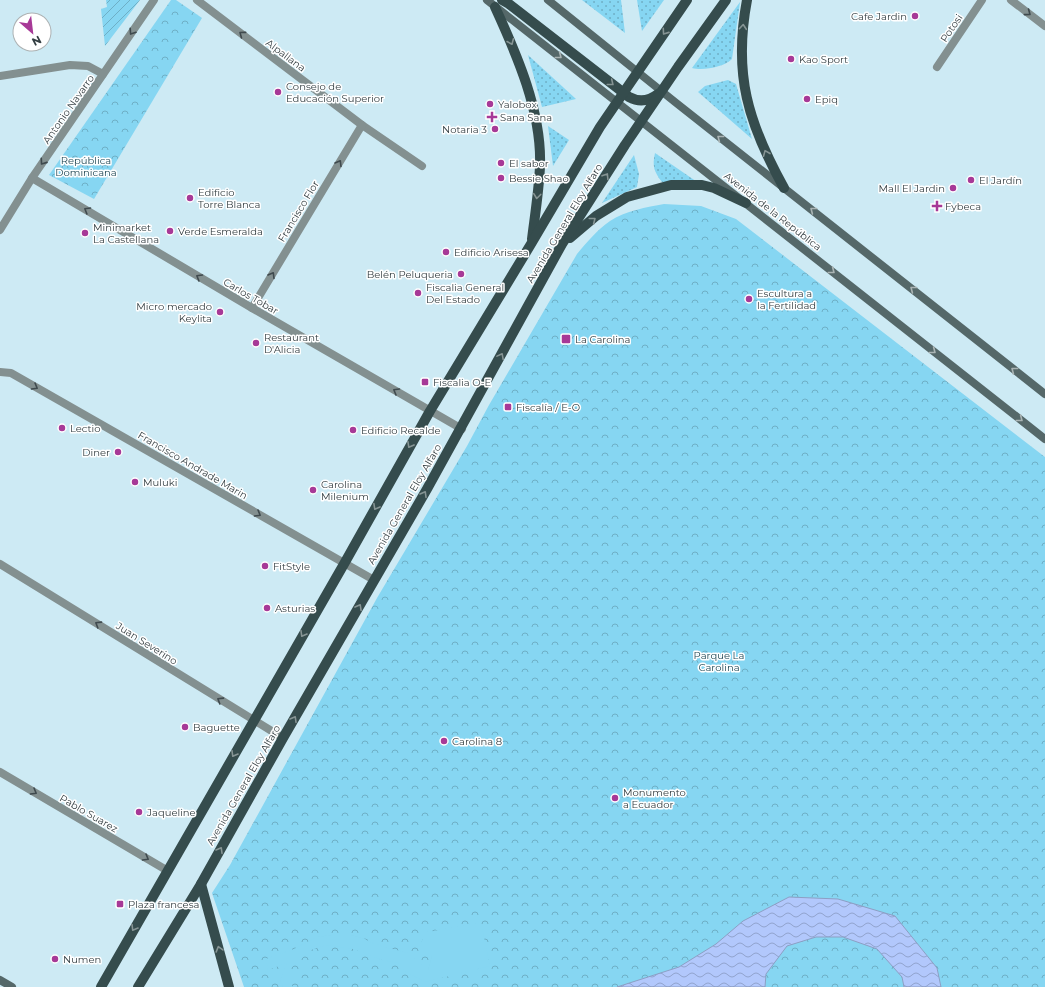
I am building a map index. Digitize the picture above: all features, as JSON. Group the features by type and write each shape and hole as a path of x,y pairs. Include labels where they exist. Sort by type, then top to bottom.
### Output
{"main road":[{"path":"548,0 1045,394"},
{"name":"Avenida General Eloy Alfaro","path":"100,987 344,564 430,411 600,127 687,0"},
{"name":"Avenida General Eloy Alfaro","path":"138,987 201,884 283,738 462,429 562,244 662,91 726,0"},
{"path":"747,0 744,18 742,52 743,78 746,98 750,113 768,160 784,188"},
{"path":"495,2 509,4 634,100 641,101 651,99 662,91"},
{"path":"495,2 523,70 535,120 540,171 531,244"},
{"name":"Avenida de la República","path":"495,2 617,102 1045,439"},
{"path":"562,244 596,216 627,197 671,185 702,185 714,188 746,203"},
{"path":"201,884 229,987"},
{"path":"0,980 12,987"}],"street":[{"name":"Antonio Navarro","path":"0,230 32,178 154,0"},
{"name":"Alpallana","path":"197,0 362,125 422,166"},
{"name":"Potosi","path":"937,66 982,0"},
{"path":"1011,0 1045,26"},
{"path":"0,76 70,65 88,66 104,74"},
{"name":"Francisco Flor","path":"252,308 362,125"},
{"name":"Carlos Tobar","path":"32,178 252,308 462,429"},
{"name":"Francisco Andrade Marin","path":"0,372 11,373 374,580"},
{"name":"Juan Severino","path":"0,564 283,738"},
{"name":"Pablo Suarez","path":"0,772 168,871"}],"green space":[{"path":"106,0 140,0 105,46 101,9 107,7"},
{"name":"República Dominicana","path":"171,0 176,0 202,18 94,199 49,175"},
{"path":"582,0 621,0 625,33"},
{"path":"637,0 664,0 642,31"},
{"path":"740,2 732,59 713,68 692,68"},
{"path":"528,55 576,99 542,107"},
{"path":"728,80 736,84 752,139 698,92 705,86"},
{"path":"548,126 569,140 553,166"},
{"path":"655,153 700,184 662,182 654,169"},
{"path":"634,155 639,174 637,187 602,203"},
{"name":"Parque La Carolina","path":"664,204 701,206 736,219 1045,457 1045,987 244,987 212,893 230,865 377,598 467,446 489,405 577,254 596,232 610,221 636,210"},
{"path":"481,923 490,966 425,982 406,972 398,963 382,960 353,949 326,945 311,950 290,969 290,982 293,987 283,987 280,980 287,963 268,970 266,959 294,949 317,937 351,935 381,946 408,953 428,970 432,956 421,942 427,932"}],"water":[{"path":"789,897 838,899 895,916 937,968 941,987 904,987 902,977 877,949 843,937 816,937 787,946 766,974 765,987 617,987 679,967 716,944 743,921"}],"place":[{"name":"Cafe Jardin","path":"915,16"},
{"name":"Kao Sport","path":"791,59"},
{"name":"Consejo de Educación Superior","path":"278,92"},
{"name":"Epiq","path":"807,99"},
{"name":"Yalobox","path":"490,104"},
{"name":"Sana Sana","path":"492,117"},
{"name":"Notaria 3","path":"495,129"},
{"name":"El sabor","path":"501,163"},
{"name":"Bessie Shao","path":"501,178"},
{"name":"El Jardín","path":"971,180"},
{"name":"Mall El Jardin","path":"953,188"},
{"name":"Edificio Torre Blanca","path":"190,198"},
{"name":"Fybeca","path":"937,206"},
{"name":"Verde Esmeralda","path":"170,231"},
{"name":"Minimarket La Castellana","path":"85,233"},
{"name":"Edificio Arisesa","path":"446,252"},
{"name":"Belén Peluqueria","path":"461,274"},
{"name":"Fiscalia General Del Estado","path":"418,293"},
{"name":"Escultura a la Fertilidad","path":"749,299"},
{"name":"Micro mercado Keylita","path":"220,312"},
{"name":"La Carolina","path":"566,339"},
{"name":"Restaurant D'Alicia","path":"256,343"},
{"name":"Fiscalia O-E","path":"425,382"},
{"name":"Fiscalía / E-O","path":"508,407"},
{"name":"Lectio","path":"62,428"},
{"name":"Edificio Recalde","path":"353,430"},
{"name":"Diner","path":"118,452"},
{"name":"Muluki","path":"135,482"},
{"name":"Carolina Milenium","path":"313,490"},
{"name":"FitStyle","path":"265,566"},
{"name":"Asturias","path":"267,608"},
{"name":"Baguette","path":"185,727"},
{"name":"Carolina 8","path":"444,741"},
{"name":"Monumento a Ecuador","path":"615,798"},
{"name":"Jaqueline","path":"139,812"},
{"name":"Plaza francesa","path":"120,904"},
{"name":"Numen","path":"55,959"}]}
